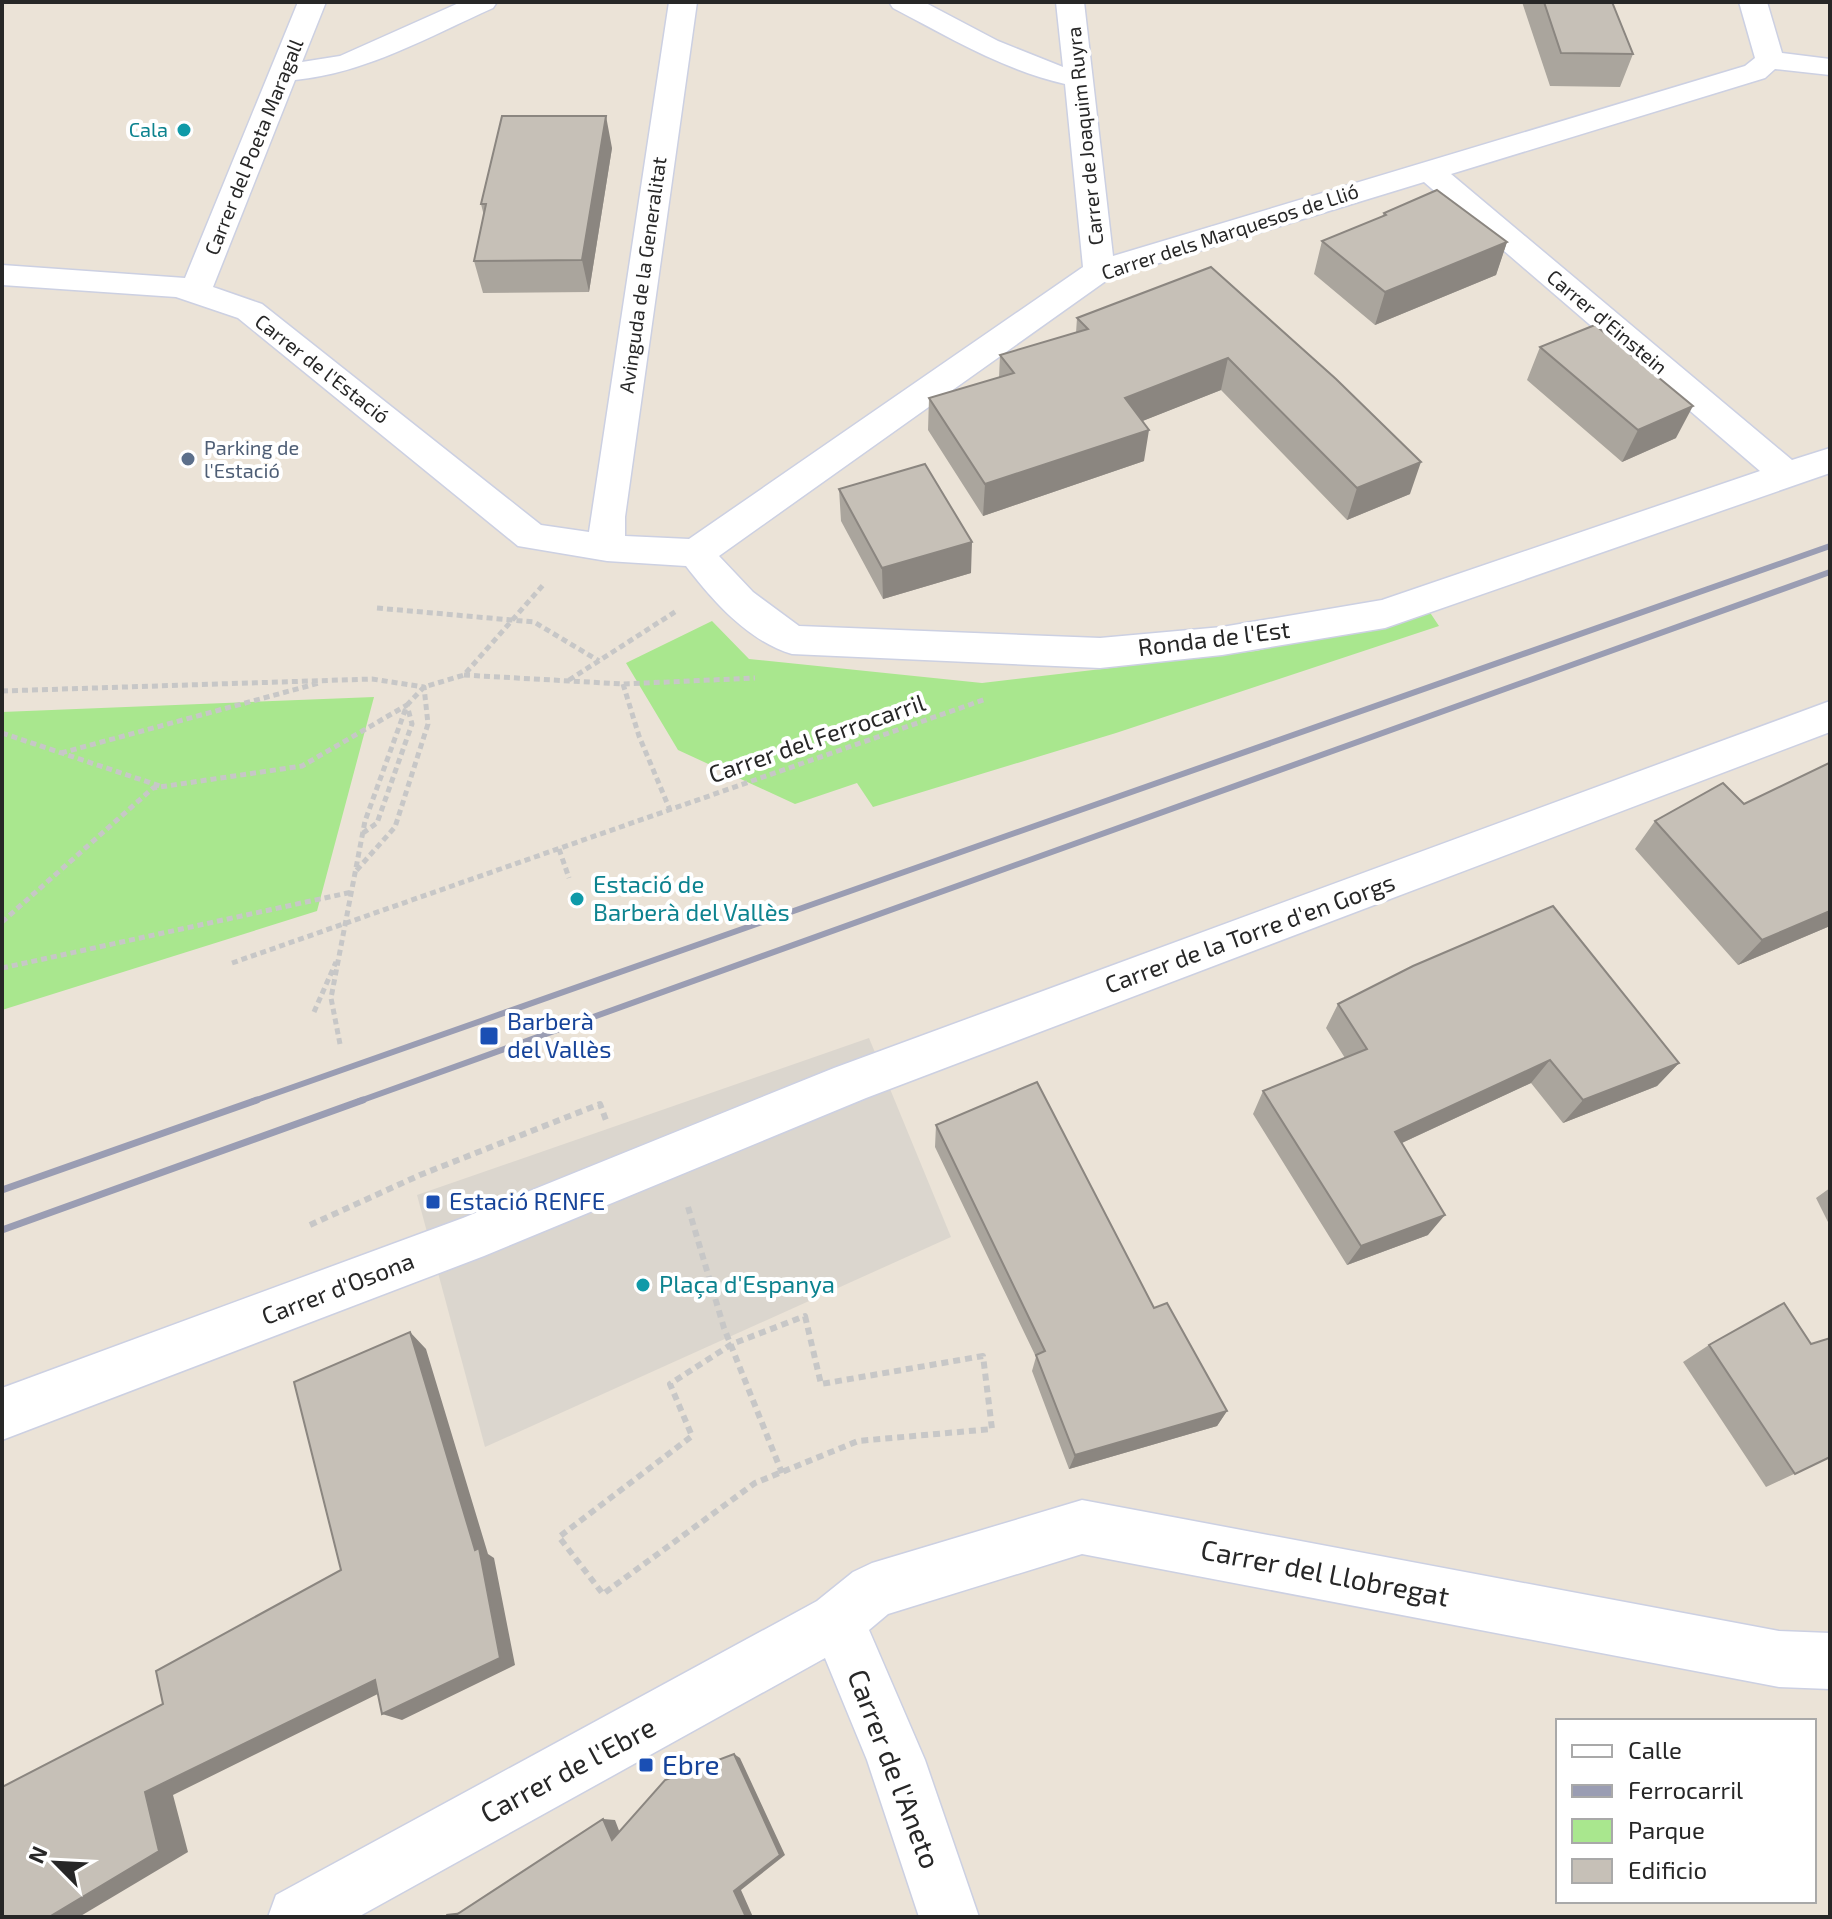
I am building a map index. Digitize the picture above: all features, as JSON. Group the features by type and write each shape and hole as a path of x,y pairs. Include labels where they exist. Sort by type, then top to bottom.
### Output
{"street":[{"name":"Carrer del Poeta Maragall","path":"195,292 312,2"},
{"path":"284,72 329,68 350,62 483,2"},
{"name":"Avinguda de la Generalitat","path":"607,548 607,517 683,2"},
{"path":"903,2 1017,61 1051,74 1079,79"},
{"name":"Carrer de Joaquim Ruyra","path":"1070,2 1099,271"},
{"path":"1753,2 1765,36 1769,60 1830,67"},
{"name":"Carrer dels Marquesos de Llió","path":"696,553 1099,271 1755,72 1769,60"},
{"name":"Carrer d'Einstein","path":"1428,170 1786,474"},
{"name":"Carrer de l'Estació","path":"2,275 179,287 250,311 531,537 607,548"},
{"name":"Ronda de l'Est","path":"696,553 721,586 772,629 792,640 1100,653 1222,641 1385,614 1830,460"},
{"path":"607,548 696,553"},
{"name":"Carrer de la Torre d'en Gorgs","path":"678,1175 850,1083 1830,716"},
{"name":"Carrer d'Osona","path":"2,1414 467,1240 678,1175"},
{"name":"Carrer del Llobregat","path":"837,1621 872,1591 1082,1527 1779,1659 1830,1661"},
{"name":"Carrer de l'Ebre","path":"298,1917 837,1621"},
{"name":"Carrer de l'Aneto","path":"837,1621 896,1760 949,1917"}],"path":[{"path":"2,691 372,679 424,687 464,675 550,577"},
{"path":"568,681 685,606"},
{"path":"377,608 534,622 599,661"},
{"path":"61,753 329,680"},
{"path":"623,684 639,736 670,810"},
{"path":"2,922 153,788 302,766 407,705 424,687"},
{"path":"355,872 395,827 428,724 424,687"},
{"name":"Carrer del Ferrocarril","path":"232,963 997,695"},
{"path":"363,833 377,823 412,724 407,705"},
{"path":"340,1044 331,998 355,872 363,833 407,705"},
{"path":"2,733 161,787"},
{"path":"559,849 569,878"},
{"path":"2,968 352,892"},
{"path":"314,1012 340,952"},
{"path":"310,1225 420,1175 600,1104 611,1135"},
{"path":"678,1175 724,1328 782,1473"},
{"path":"805,1316 821,1384 983,1356 992,1429 858,1441 755,1483 603,1594 559,1537 692,1436 670,1384 732,1344 805,1316"}],"green space":[{"path":"1429,611 1439,626 1116,733 873,807 857,783 795,804 678,750 626,663 712,621 749,659 982,683 1256,651"},
{"path":"374,697 317,911 2,1010 2,712"}],"shaded area":[{"name":"Plaça d'Espanya","path":"869,1038 951,1237 485,1447 417,1195"}],"building":[{"path":"1544,2 1612,2 1633,54 1561,53"},
{"path":"502,116 606,116 582,260 474,261 486,204 481,204"},
{"path":"1437,190 1507,242 1385,292 1322,241 1386,215 1384,213"},
{"path":"1211,267 1336,379 1421,462 1357,488 1228,358 1125,398 1149,430 985,484 929,398 1014,373 1000,355 1088,329 1077,318"},
{"path":"1595,325 1693,406 1638,430 1540,347"},
{"path":"925,464 972,542 882,568 839,489"},
{"path":"1829,763 1830,911 1762,940 1655,821 1723,783 1744,804"},
{"path":"1553,906 1679,1063 1583,1100 1550,1060 1395,1132 1445,1215 1361,1246 1263,1091 1367,1049 1338,1004 1413,966"},
{"path":"1037,1082 1154,1308 1167,1303 1227,1411 1075,1455 1036,1355 1045,1351 936,1125"},
{"path":"1784,1303 1811,1344 1830,1338 1830,1457 1795,1474 1709,1345"},
{"path":"410,1332 475,1550 479,1548 500,1658 382,1714 375,1680 145,1792 159,1851 49,1917 2,1917 2,1787 163,1704 156,1671 341,1570 294,1382"},
{"path":"734,1754 780,1855 734,1891 746,1917 453,1917 603,1819 612,1840 665,1780"}],"railway":[{"path":"251,1102 1830,546"},
{"path":"357,1102 1830,572"},
{"path":"2,1190 257,1100"},
{"path":"2,1230 363,1100"}],"place":[{"name":"Cala","path":"184,130"},
{"name":"Parking de l'Estació","path":"188,459"},
{"name":"Estació de Barberà del Vallès","path":"577,899"},
{"name":"Barberà del Vallès","path":"489,1036"},
{"name":"Estació RENFE","path":"433,1202"},
{"name":"Plaça d'Espanya","path":"643,1285"},
{"name":"Ebre","path":"646,1765"}]}
